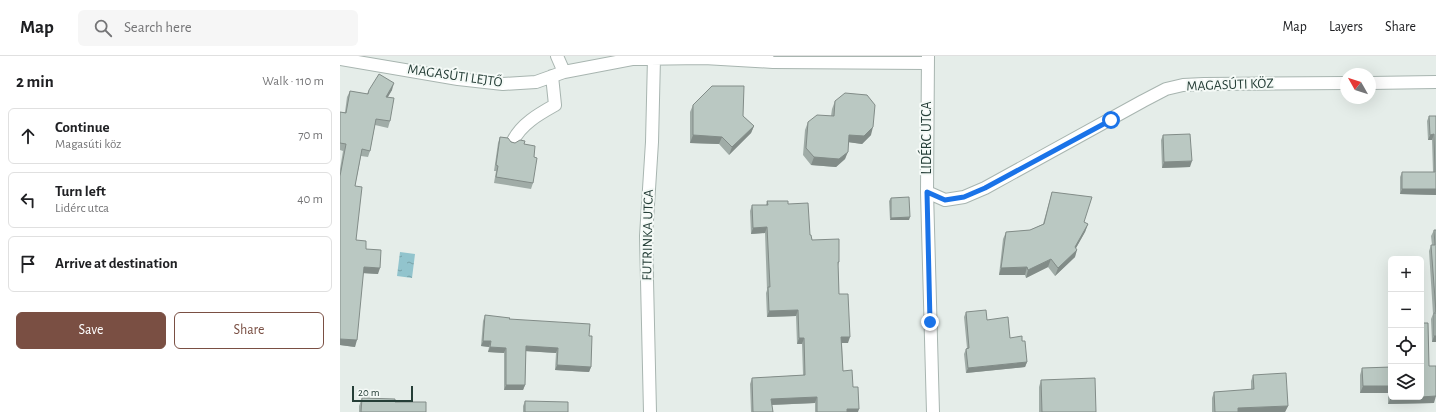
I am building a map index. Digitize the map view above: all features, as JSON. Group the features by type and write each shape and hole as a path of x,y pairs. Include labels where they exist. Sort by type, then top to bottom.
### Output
{"street":[{"path":"513,141 517,133 538,114 555,105 558,74 557,56"},
{"name":"FUTRINKA UTCA","path":"650,412 646,236 652,142 654,58"},
{"name":"MAGASÚTI LEJTŐ","path":"340,59 458,79 503,84 536,82 558,74 632,59 704,58 773,62 928,60"},
{"name":"LIDÉRC UTCA","path":"928,60 927,192 934,412"},
{"path":"1376,83 1436,82"},
{"name":"MAGASÚTI KÖZ","path":"927,192 945,200 964,197 985,188 1143,101 1166,90 1183,85 1340,83"}],"water":[{"path":"400,252 415,254 412,278 397,276"}],"building":[{"path":"379,74 394,83 386,97 394,98 390,121 376,119 370,151 362,149 355,186 362,187 356,240 366,241 366,249 381,250 380,268 364,267 357,340 340,339 340,176 346,144 340,143 340,112 346,113 350,91 368,94"},
{"path":"712,86 744,86 743,116 754,126 732,147 722,137 693,135 693,105"},
{"path":"845,93 867,95 875,105 873,127 864,136 849,135 848,152 839,159 814,157 806,148 808,122 817,115 834,116 835,101"},
{"path":"1429,116 1436,116 1436,189 1402,189 1402,172 1435,172 1434,134 1430,135"},
{"path":"1190,134 1192,161 1164,162 1163,135"},
{"path":"500,137 508,138 511,142 515,143 520,140 525,141 524,144 535,146 534,157 537,158 533,183 496,177"},
{"path":"1052,192 1092,197 1084,222 1088,224 1075,247 1077,250 1058,268 1051,259 1028,270 1027,267 1001,268 1006,232 1030,230 1044,224"},
{"path":"909,197 910,217 891,218 891,198"},
{"path":"767,201 788,201 788,204 808,203 810,235 812,240 839,239 839,294 848,294 850,337 841,337 843,371 852,370 853,387 858,387 859,409 847,409 847,412 817,412 817,397 771,399 773,412 753,412 752,378 805,375 804,338 799,338 798,310 769,311 768,287 770,287 767,227 753,228 752,205 768,205"},
{"path":"1434,230 1436,230 1436,312 1431,245 1435,245"},
{"path":"986,310 987,320 1008,317 1010,338 1022,336 1022,341 1025,341 1027,362 968,368 966,349 969,348 966,312"},
{"path":"1434,313 1436,313 1436,336 1434,336"},
{"path":"485,315 510,318 509,319 590,324 589,336 592,336 591,367 557,365 558,348 526,346 525,385 506,385 506,348 490,347 491,341 483,341"},
{"path":"1424,323 1428,323 1429,366 1436,366 1436,396 1424,397"},
{"path":"1388,367 1388,386 1363,386 1362,368"},
{"path":"1286,373 1288,406 1238,408 1238,412 1215,412 1214,392 1254,389 1253,375"},
{"path":"1095,378 1096,412 1042,412 1041,380"},
{"path":"362,398 395,399 395,402 426,402 426,412 361,412"},
{"path":"525,401 568,402 568,412 525,412"}],"route":[{"path":"930,322 927,192 945,200 964,197 985,188 1111,120"}]}
